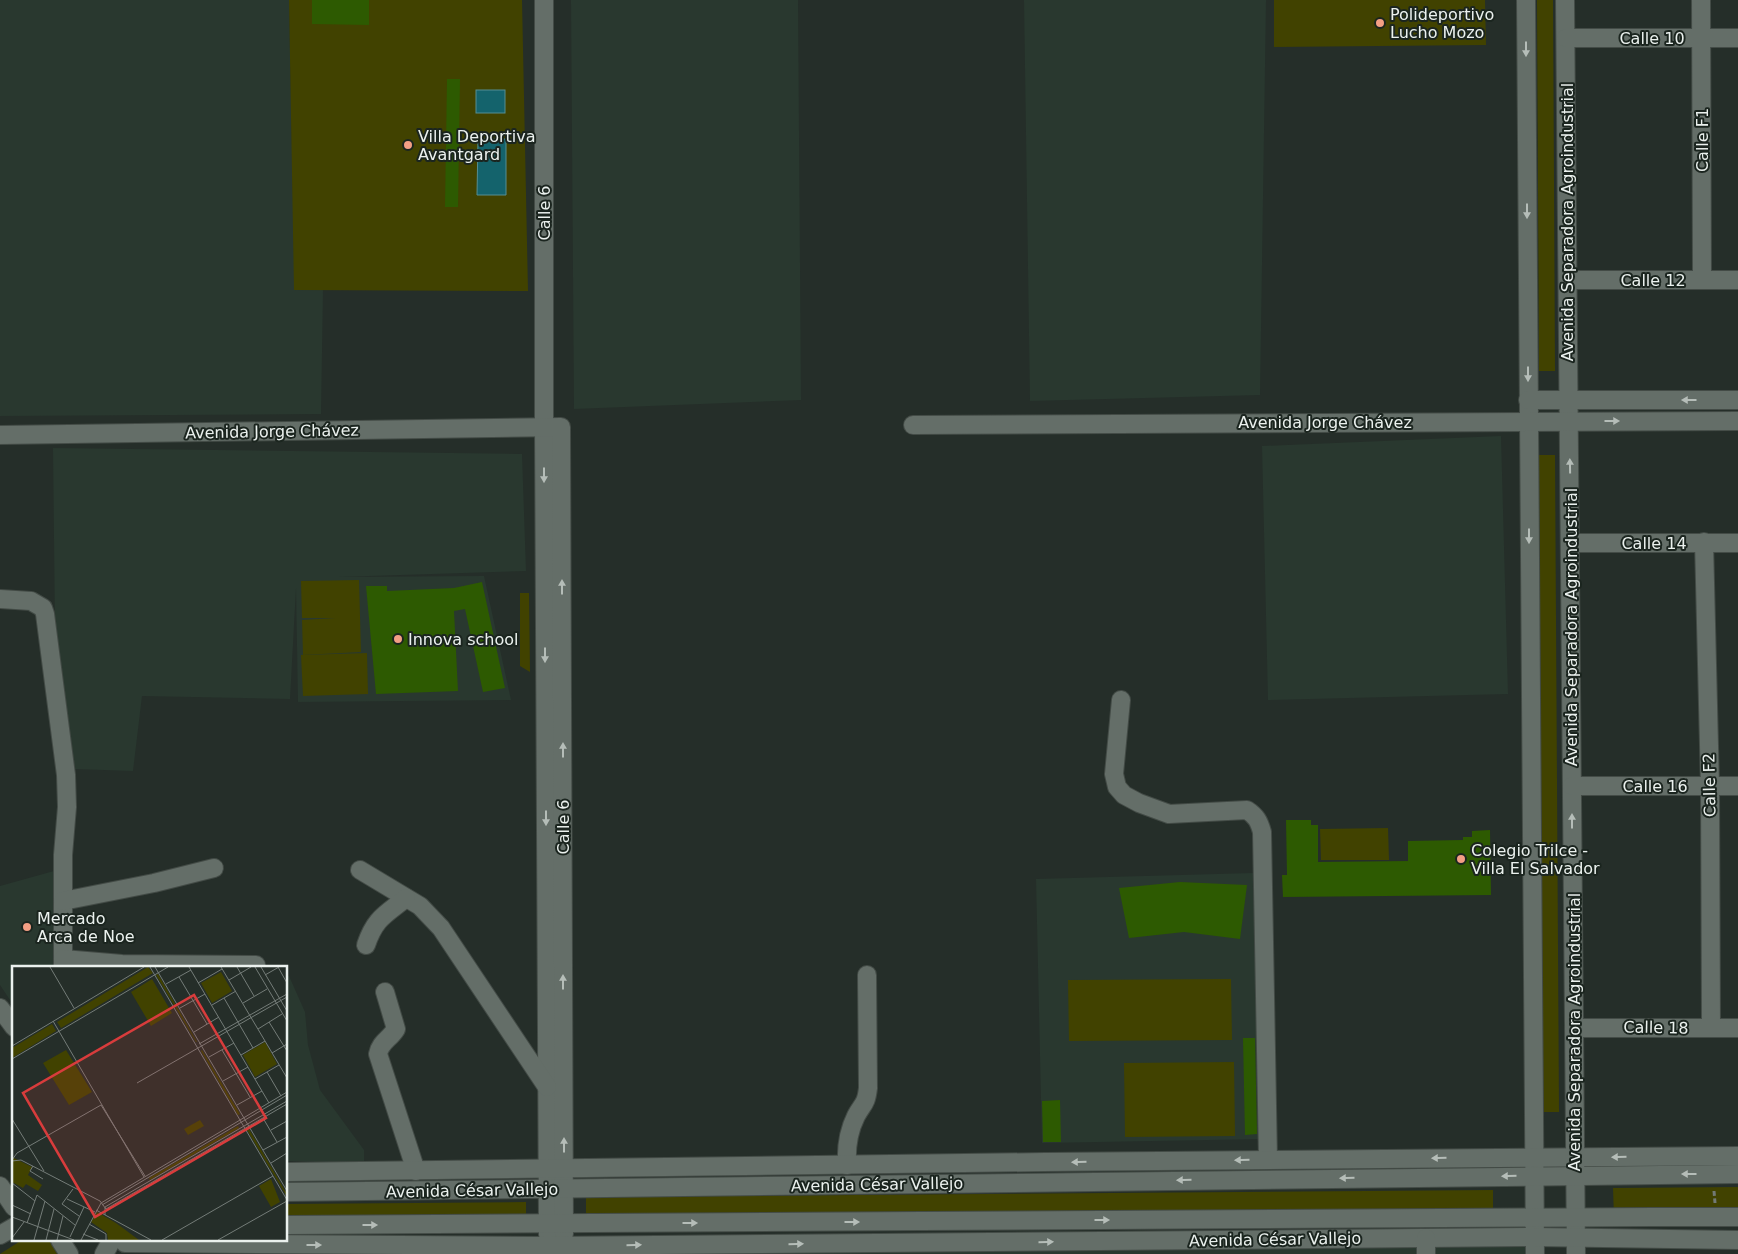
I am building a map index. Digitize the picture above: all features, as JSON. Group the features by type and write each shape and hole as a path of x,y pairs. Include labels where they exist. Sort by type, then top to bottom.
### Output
{"street":[{"name":"Calle 6","path":"544,0 544,427 553,542 556,1246"},
{"path":"1526,0 1535,1246"},
{"name":"Avenida Separadora Agroindustrial","path":"1565,0 1576,1246"},
{"name":"Calle F1","path":"1701,0 1702,280"},
{"name":"Calle 10","path":"1566,38 1738,38"},
{"name":"Calle 12","path":"1568,280 1738,280"},
{"path":"1528,400 1738,400"},
{"name":"Avenida Jorge Chávez","path":"913,424 1738,421"},
{"name":"Avenida Jorge Chávez","path":"0,435 544,427"},
{"name":"Calle F2","path":"1704,542 1710,786 1711,1028"},
{"name":"Calle 14","path":"1571,543 1738,542"},
{"path":"0,599 31,601 43,608 45,614 66,775 63,963 256,965"},
{"path":"1121,700 1114,774 1118,787 1124,795 1139,803 1169,814 1247,810 1256,816 1260,823 1262,832 1268,1160"},
{"name":"Calle 16","path":"1572,786 1738,786"},
{"path":"63,901 154,883 214,868"},
{"path":"360,870 420,906 441,928 547,1087"},
{"path":"366,945 376,922 406,898"},
{"path":"847,1165 846,1147 856,1116 866,1102 868,1088 867,975"},
{"path":"386,992 396,1029 379,1047 378,1054 416,1171"},
{"path":"0,1008 12,1024"},
{"name":"Calle 18","path":"1574,1028 1738,1028"},
{"name":"Calle 6","path":"555,1060 547,1087 556,1120"},
{"name":"Avenida César Vallejo","path":"288,1172 1738,1156"},
{"name":"Avenida César Vallejo","path":"288,1192 1738,1174"},
{"path":"0,1186 12,1204"},
{"name":"Avenida César Vallejo","path":"288,1225 556,1225 1575,1216 1738,1217"},
{"path":"0,1235 12,1228"},
{"name":"Avenida César Vallejo","path":"207,1242 556,1246 1082,1248 1720,1247 1738,1240"},
{"path":"61,1242 70,1254"},
{"path":"104,1254 119,1242"}],"shaded area":[{"path":"0,0 289,0 295,290 323,290 321,414 0,416"},
{"name":"Villa Deportiva Avantgard","path":"289,0 522,0 528,291 294,290"},
{"path":"571,0 798,0 801,400 574,409"},
{"path":"1024,0 1266,0 1260,395 1030,401"},
{"name":"Polideportivo Lucho Mozo","path":"1274,0 1485,0 1486,45 1274,47"},
{"path":"1537,0 1553,0 1555,371 1539,371"},
{"path":"1501,436 1508,694 1268,700 1262,446"},
{"path":"53,448 522,454 526,571 338,577 484,576 511,700 298,702 296,588 290,699 142,696 133,771 74,769 55,628"},
{"path":"1539,455 1555,455 1559,1112 1543,1112"},
{"path":"359,580 361,652 303,655 302,620 335,618 302,618 301,581"},
{"path":"520,593 529,593 530,672 520,666"},
{"path":"367,653 368,694 303,696 301,655"},
{"path":"1388,828 1389,860 1321,860 1320,829"},
{"name":"Mercado Arca de Noe","path":"54,871 55,966 12,966 12,1003 0,985 0,886"},
{"path":"1253,873 1264,1139 1042,1143 1036,879"},
{"path":"288,976 305,1012 308,1045 320,1090 364,1150 364,1163 288,1161"},
{"path":"1231,979 1232,1040 1069,1041 1068,980"},
{"path":"1234,1062 1235,1136 1125,1137 1124,1063"},
{"path":"1738,1187 1738,1217 1614,1218 1613,1188"},
{"path":"1493,1190 1493,1212 586,1219 586,1197"},
{"path":"526,1202 526,1215 288,1217 288,1204"},
{"path":"19,1242 50,1242 57,1254 0,1254"},
{"path":"1525,1246 1525,1254 133,1254"}],"water":[{"path":"476,90 505,90 505,113 476,113"},
{"path":"478,139 506,139 506,195 477,195"}],"building":[{"path":"312,0 369,0 369,25 312,24"},
{"path":"447,79 460,79 458,207 445,207"},
{"path":"482,582 505,688 483,692 465,609 454,611 458,691 376,694 366,586 387,586 387,591 454,588"},
{"name":"Colegio Trilce - Villa El Salvador","path":"1286,820 1311,820 1311,825 1318,825 1318,862 1408,861 1408,841 1463,840 1463,837 1472,837 1472,831 1490,830 1491,895 1283,897 1282,875 1287,875"},
{"path":"1180,882 1247,885 1240,939 1184,932 1129,938 1119,888"},
{"path":"1243,1038 1255,1038 1257,1134 1245,1135"},
{"path":"1060,1100 1061,1142 1043,1142 1042,1101"}],"place":[{"name":"Polideportivo Lucho Mozo","path":"1380,23"},
{"name":"Villa Deportiva Avantgard","path":"408,145"},
{"name":"Innova school","path":"398,639"},
{"name":"Colegio Trilce - Villa El Salvador","path":"1461,859"},
{"name":"Mercado Arca de Noe","path":"27,927"}]}
